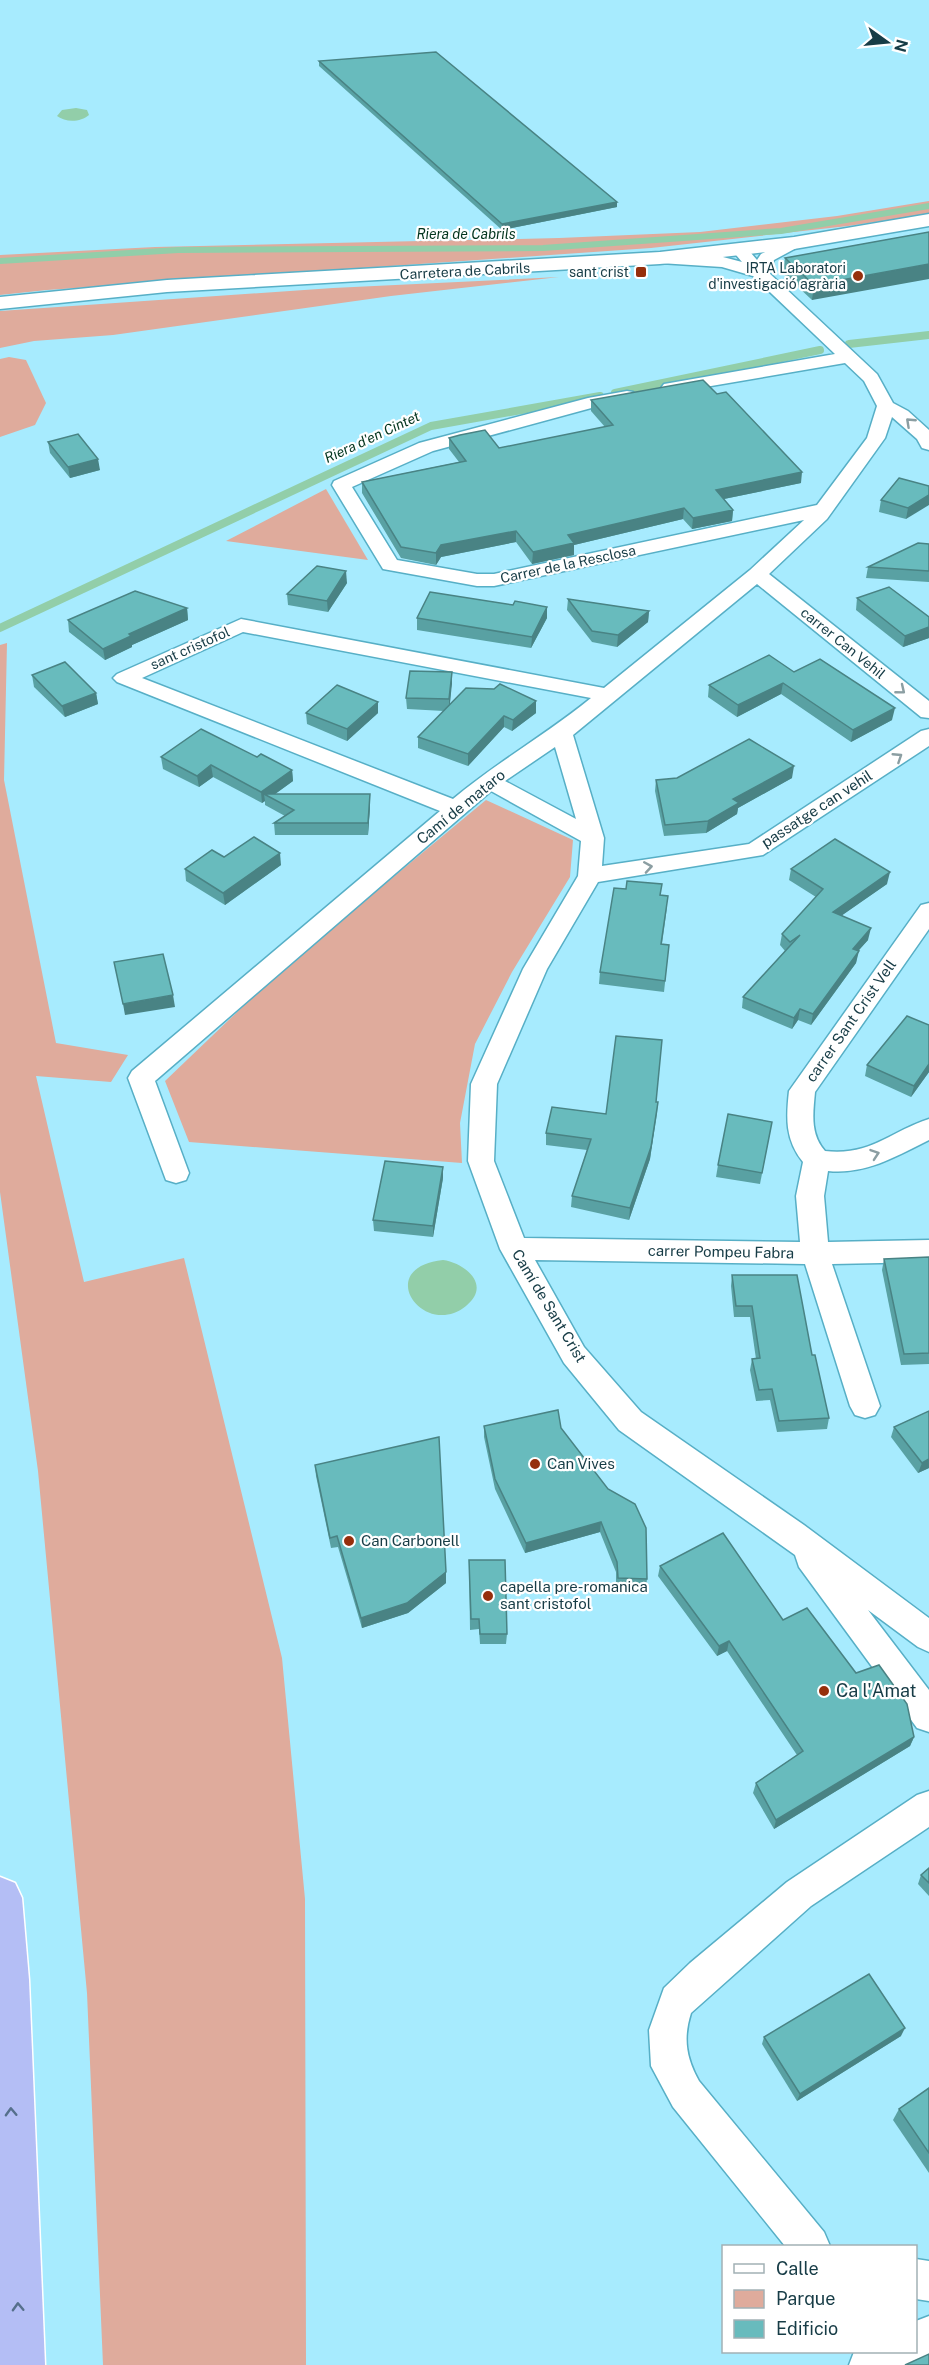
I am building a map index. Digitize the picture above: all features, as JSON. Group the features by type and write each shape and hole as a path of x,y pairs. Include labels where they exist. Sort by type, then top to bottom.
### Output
{"highway":[{"path":"0,1898 7,1980 20,2365"}],"street":[{"name":"Carretera de Cabrils","path":"0,303 167,286 660,258 794,243 929,220"},
{"path":"759,273 767,257 794,243"},
{"path":"739,249 759,273 872,378 886,406 902,415 925,436 929,444"},
{"path":"660,258 723,262 759,273"},
{"name":"Carrer de la Resclosa","path":"823,510 494,580 477,580 390,565 341,485 426,447 594,402 849,357"},
{"name":"Camí de mataro","path":"176,1173 141,1078 489,781 562,733 757,574 823,510 876,438 886,406"},
{"name":"carrer Can Vehil","path":"757,574 929,712"},
{"name":"sant cristofol","path":"457,809 124,678 241,625 608,695"},
{"name":"Camí de Sant Crist","path":"562,733 592,838 590,876 535,969 484,1084 481,1161 514,1250 574,1355 630,1421 793,1535 929,1637"},
{"name":"passatge can vehil","path":"590,876 755,850 929,736"},
{"path":"489,781 592,838"},
{"name":"carrer Sant Crist Vell","path":"817,1160 804,1145 799,1120 802,1090 929,911"},
{"path":"865,1406 815,1253 810,1196 817,1160 844,1162 876,1155 929,1129"},
{"name":"carrer Pompeu Fabra","path":"514,1250 815,1253 929,1251"},
{"path":"793,1535 929,1718"},
{"path":"808,2245 686,2094 670,2066 666,2030 677,2001 702,1976 799,1894 929,1807"},
{"path":"870,2365 895,2353"}],"green space":[{"path":"929,201 929,214 848,226 651,248 0,295 0,255 155,247 559,238 700,232 837,216"},
{"path":"559,277 391,296 113,335 34,341 0,348 0,311 333,288"},
{"path":"9,357 26,360 46,403 35,425 0,437 0,359"},
{"path":"326,489 368,560 226,541"},
{"path":"7,643 4,780 56,1043 128,1055 111,1082 36,1076 84,1282 184,1258 282,1658 305,1899 306,2365 103,2365 87,1993 38,1471 0,1192 0,645"},
{"path":"486,800 573,840 570,877 512,972 475,1044 460,1123 462,1163 189,1142 165,1081 280,971"}],"shaded area":[{"path":"76,108 87,110 89,115 73,121 57,116 62,110"},
{"path":"443,1260 467,1270 476,1283 476,1290 466,1306 450,1314 435,1314 422,1308 412,1299 408,1287 411,1275 422,1266"}],"building":[{"path":"436,52 617,202 502,224 319,61"},
{"path":"929,232 929,264 814,285 785,258"},
{"path":"703,380 717,394 726,392 802,472 716,490 733,510 693,518 684,508 568,535 574,543 533,552 516,531 441,545 436,553 401,547 362,482 466,461 449,438 460,435 485,430 499,448 613,425 591,400"},
{"path":"78,434 98,459 68,467 48,442"},
{"path":"899,478 929,486 929,495 908,508 881,500"},
{"path":"918,543 929,544 929,571 868,567"},
{"path":"317,566 346,571 327,601 287,594"},
{"path":"889,587 929,617 929,627 905,636 857,598"},
{"path":"135,591 187,608 129,634 131,636 103,649 68,620"},
{"path":"430,592 513,605 515,601 547,607 532,637 417,618"},
{"path":"568,599 649,611 618,635 592,631"},
{"path":"769,655 794,672 820,659 895,708 853,730 783,683 738,705 709,685"},
{"path":"65,662 96,693 62,706 32,675"},
{"path":"410,671 452,672 449,699 406,698"},
{"path":"500,684 536,701 513,720 504,716 468,754 418,737 466,688 494,689"},
{"path":"337,685 378,702 347,729 306,713"},
{"path":"201,729 257,757 261,754 292,770 261,792 211,765 197,776 161,757"},
{"path":"749,739 794,766 733,799 739,803 708,821 665,825 656,780 677,778"},
{"path":"264,794 370,794 368,823 274,823 294,810"},
{"path":"254,837 280,853 223,893 185,869 212,850 224,857"},
{"path":"835,839 890,872 833,912 871,928 853,949 859,951 813,1014 800,1009 794,1018 743,997 800,935 790,942 782,934 823,889 791,869"},
{"path":"627,881 662,884 660,895 668,896 661,944 669,945 665,981 600,972 614,888 626,889"},
{"path":"163,954 173,995 123,1004 114,962"},
{"path":"907,1016 929,1025 929,1064 914,1086 867,1065"},
{"path":"616,1036 662,1040 656,1102 658,1102 651,1147 630,1208 572,1196 591,1139 546,1133 552,1107 606,1114"},
{"path":"728,1114 772,1122 762,1173 718,1165"},
{"path":"385,1161 443,1167 433,1226 373,1220"},
{"path":"929,1257 929,1353 904,1354 884,1259"},
{"path":"732,1275 797,1275 812,1355 815,1355 829,1418 779,1421 772,1389 759,1390 752,1359 760,1358 752,1306 736,1306"},
{"name":"Can Vives","path":"558,1410 561,1428 608,1489 635,1504 646,1528 647,1579 618,1578 617,1562 601,1522 526,1543 495,1479 484,1426"},
{"path":"929,1411 929,1459 922,1463 894,1427"},
{"name":"Can Carbonell","path":"439,1437 446,1572 407,1603 361,1618 337,1536 330,1538 315,1465"},
{"name":"Ca l'Amat","path":"723,1533 783,1620 807,1608 856,1673 879,1665 907,1704 914,1737 776,1820 756,1783 803,1751 729,1641 719,1646 660,1566"},
{"name":"capella pre-romanica sant cristofol","path":"469,1560 505,1560 507,1634 480,1634 479,1619 471,1619"},
{"path":"929,1868 929,1883 921,1875"},
{"path":"869,1974 905,2028 800,2094 764,2037"},
{"path":"929,2088 929,2153 899,2109"},
{"path":"929,2354 929,2365 905,2365"}],"waterway":[{"name":"Riera de Cabrils","path":"0,261 178,250 543,248 781,231 929,206"},
{"name":"Riera d'en Cintet","path":"849,344 929,335"},
{"name":"Riera d'en Cintet","path":"615,393 820,350"},
{"name":"Riera d'en Cintet","path":"0,628 431,426 600,396"}],"place":[{"name":"sant crist","path":"641,272"},
{"name":"IRTA Laboratori d'investigació agrària","path":"858,276"},
{"name":"Can Vives","path":"535,1464"},
{"name":"Can Carbonell","path":"349,1541"},
{"name":"capella pre-romanica sant cristofol","path":"488,1596"},
{"name":"Ca l'Amat","path":"824,1691"}]}
